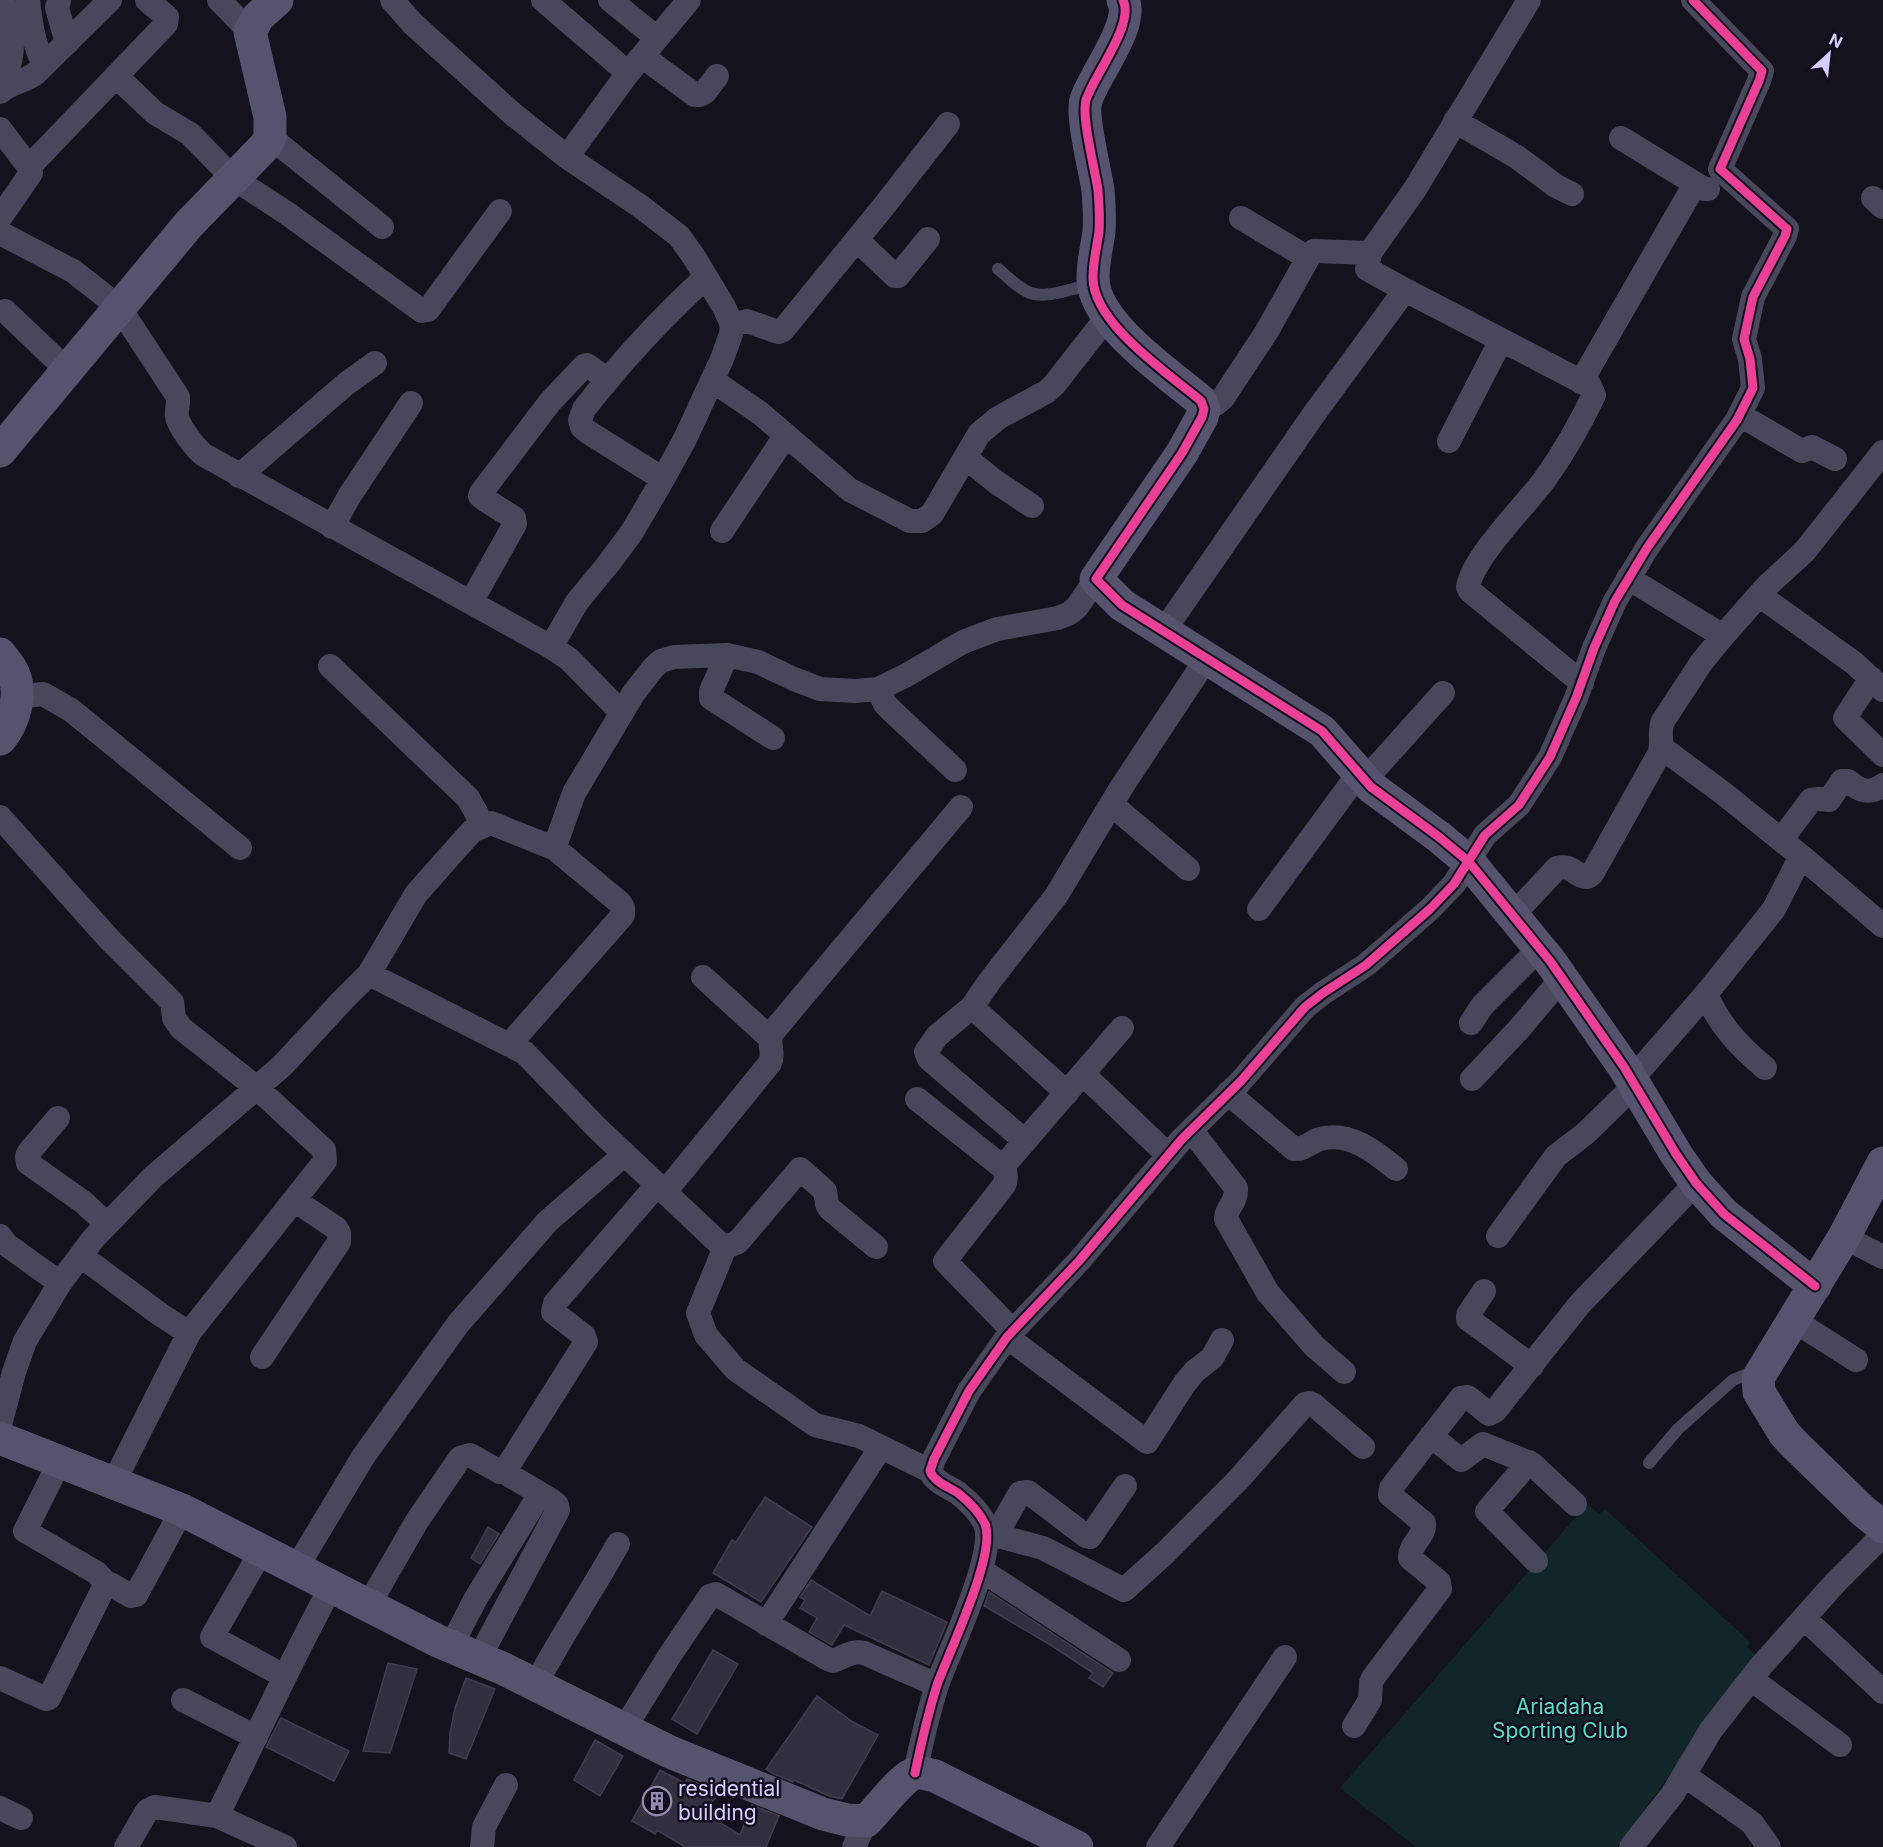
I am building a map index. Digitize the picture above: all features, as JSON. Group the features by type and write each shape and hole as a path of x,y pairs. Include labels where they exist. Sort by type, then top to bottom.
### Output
{"street":[{"path":"3,0 13,43 5,78 31,77 110,0"},
{"path":"28,0 32,36 35,48 44,65"},
{"path":"59,0 57,8 67,43"},
{"path":"29,167 168,20 147,0"},
{"path":"3,439 67,370 189,224 260,152 270,137 270,117 250,32 219,0"},
{"path":"250,32 258,17 277,0"},
{"path":"393,0 413,24 514,115 567,157 679,236 724,307 732,325 722,359 685,439 663,479 626,540 577,602 551,646"},
{"path":"543,0 575,29 643,56 696,95 705,92 717,76"},
{"path":"610,0 643,56"},
{"path":"567,157 643,56 689,0"},
{"path":"553,847 574,793 633,694 661,661 674,657 727,655 758,662 794,680 820,689 855,691 878,688 904,676 963,642 998,629 1058,618 1077,607 1182,453 1202,417 1204,409 1202,401 1120,333 1095,292 1099,228 1098,192 1084,107 1126,15 1127,7 1123,0"},
{"path":"1528,0 1415,189 1370,253 1367,269 1590,386 1594,396 1586,413 1546,477 1481,558 1468,587 1524,638 1581,683"},
{"path":"1621,138 1707,190 1720,169 1762,71 1692,0"},
{"path":"116,76 155,113 190,134 234,178 425,311 428,310 500,210"},
{"path":"1455,122 1517,157 1556,186 1572,194"},
{"path":"732,325 747,321 781,332 948,124"},
{"path":"0,129 29,167 31,173 0,218"},
{"path":"270,137 382,227"},
{"path":"930,1471 969,1391 1010,1334 1079,1260 1168,1155 1228,1093 1305,1007 1376,958 1436,904 1454,884 1485,835 1519,805 1550,757 1606,619 1628,578 1740,415 1753,388 1750,359 1744,339 1753,297 1786,230 1720,169"},
{"path":"1581,382 1695,184"},
{"path":"1241,218 1308,258"},
{"path":"0,232 73,271 119,308 178,397 179,423 200,452 239,476 551,646 568,659 622,713"},
{"path":"857,240 895,276 898,276 928,239"},
{"path":"1204,409 1216,404 1230,389 1314,251 1370,253"},
{"path":"663,479 588,432 580,425 580,420 584,409 607,379 655,326 705,278"},
{"path":"1163,632 1314,414 1405,290"},
{"path":"5,311 67,370"},
{"path":"712,380 760,413 850,490 914,522 922,521 932,514 979,434 989,424 1054,385 1108,316"},
{"path":"1449,441 1501,340"},
{"path":"239,476 346,384 375,363"},
{"path":"471,602 515,524 514,518 480,496 481,493 550,402 584,366 587,365 607,379"},
{"path":"332,527 367,468 411,403"},
{"path":"1740,415 1802,451 1812,447 1835,459"},
{"path":"722,531 786,435"},
{"path":"1513,915 1557,868 1570,867 1584,878 1592,874 1662,748 1660,730 1663,722 1701,663 1759,596 1804,552 1883,452"},
{"path":"966,458 1032,506"},
{"path":"1628,578 1723,636"},
{"path":"1096,579 1122,605 1322,731 1371,787 1469,862 1562,978 1633,1083 1696,1183 1724,1214 1815,1286"},
{"path":"1759,596 1854,663 1877,684 1845,718 1883,754"},
{"path":"0,654 14,675 16,698 12,722 0,738"},
{"path":"727,655 711,691 711,699 774,738"},
{"path":"1025,1141 926,1052 937,1035 972,1007 989,981 1056,896 1111,804 1207,658"},
{"path":"330,666 468,798 481,827"},
{"path":"878,688 885,704 955,770"},
{"path":"1259,909 1362,777 1443,693"},
{"path":"16,698 43,694 70,710 240,848"},
{"path":"1662,748 1723,793 1883,926"},
{"path":"1781,840 1811,800 1829,800 1842,781 1848,781 1857,789 1865,792 1875,791 1883,785"},
{"path":"1111,804 1188,869"},
{"path":"770,1038 961,807"},
{"path":"0,816 109,939 172,1002 174,1018 181,1028 257,1088 324,1150 325,1161 189,1333 114,1482"},
{"path":"0,1425 25,1341 60,1283 107,1224 153,1177 282,1066 369,974 416,894 472,831 491,823 553,847 623,908 623,915 509,1045"},
{"path":"1498,1236 1556,1156 1586,1133 1633,1083 1774,909 1801,856"},
{"path":"1471,1023 1482,1006 1540,948"},
{"path":"369,974 525,1053 723,1248"},
{"path":"504,1472 586,1342 584,1336 553,1312 555,1303 661,1188 770,1063 772,1057 770,1038 703,976"},
{"path":"1472,1079 1519,1029 1562,978"},
{"path":"1706,994 1715,1013 1730,1034 1765,1068"},
{"path":"972,1007 1066,1093"},
{"path":"1122,1028 1007,1162 1006,1182 945,1261 1010,1334 1147,1442 1185,1383 1195,1371 1212,1359 1222,1340"},
{"path":"1083,1074 1168,1155"},
{"path":"1228,1093 1294,1149 1298,1150 1325,1138 1352,1141 1368,1147 1396,1168"},
{"path":"917,1099 1005,1169"},
{"path":"58,1118 29,1152 27,1163 83,1202 107,1224"},
{"path":"1191,1130 1236,1188 1237,1197 1227,1212 1226,1219 1268,1293 1314,1346 1344,1372"},
{"path":"297,1567 363,1457 458,1324 547,1222 625,1154"},
{"path":"1883,1163 1844,1237 1758,1378 1759,1392 1784,1432 1862,1510 1883,1527"},
{"path":"876,1247 830,1209 825,1191 800,1169 738,1242 723,1248 698,1313 706,1335 735,1369 815,1425 859,1437 930,1471 933,1477 959,1494 970,1505 992,1534 1043,1548 1124,1590 1164,1554 1238,1480 1305,1404 1314,1405 1364,1447"},
{"path":"1354,1726 1370,1700 1373,1678 1440,1589 1438,1582 1410,1558 1409,1552 1425,1530 1424,1523 1390,1495 1390,1492 1461,1398 1468,1397 1492,1414 1579,1305 1696,1183"},
{"path":"262,1357 339,1242 339,1233 336,1228 294,1200"},
{"path":"0,1236 7,1245 60,1283"},
{"path":"1844,1237 1883,1257"},
{"path":"81,1256 161,1316 189,1333"},
{"path":"1484,1291 1468,1318 1532,1366"},
{"path":"1793,1320 1856,1360"},
{"path":"1431,1436 1461,1460 1482,1444 1490,1445 1518,1460 1529,1462 1575,1504"},
{"path":"0,1438 182,1510 297,1567 368,1606 536,1684 670,1752 823,1814 847,1820 860,1834 905,1779 915,1773 936,1776 1077,1847"},
{"path":"766,1624 881,1447"},
{"path":"368,1606 428,1503 459,1458 470,1455 495,1471 504,1472 557,1505 558,1513 515,1587 465,1652"},
{"path":"60,1461 26,1531 97,1574 107,1584 131,1596 136,1595 182,1510"},
{"path":"1529,1462 1487,1511 1536,1561"},
{"path":"915,1773 922,1736 937,1685 981,1570 992,1534 1020,1493 1028,1492 1090,1537 1125,1486"},
{"path":"1631,1847 1672,1796 1711,1730 1751,1679 1835,1583 1883,1535"},
{"path":"536,1684 618,1544"},
{"path":"262,1550 212,1637 284,1676"},
{"path":"981,1570 1119,1660"},
{"path":"0,1678 46,1699 49,1698 107,1584"},
{"path":"217,1816 284,1676 331,1587"},
{"path":"624,1729 670,1655 711,1596 716,1594 826,1658 833,1660 851,1652 864,1653 937,1685"},
{"path":"1804,1618 1883,1692"},
{"path":"1158,1847 1285,1657"},
{"path":"1751,1679 1840,1745"},
{"path":"183,1700 256,1737"},
{"path":"1684,1775 1752,1823 1769,1847"},
{"path":"482,1847 484,1827 506,1785"},
{"path":"126,1847 147,1811 152,1808 217,1816 279,1846"}],"lane":[{"path":"998,268 1026,291 1035,294 1045,295 1094,283"},
{"path":"1649,1463 1678,1429 1733,1380 1745,1375 1758,1378"}],"green space":[{"name":"Ariadaha Sporting Club","path":"1587,1504 1599,1514 1605,1509 1750,1642 1747,1647 1757,1656 1617,1847 1416,1847 1340,1788"}],"building":[{"path":"765,1497 812,1527 761,1602 713,1573 732,1540 736,1542"},
{"path":"488,1527 499,1534 480,1564 471,1558"},
{"path":"811,1580 870,1616 882,1591 947,1622 929,1665 844,1625 832,1645 809,1632 817,1618 800,1608 805,1600 800,1597"},
{"path":"989,1592 1113,1673 1103,1687 1089,1678 1093,1673 984,1606"},
{"path":"713,1650 738,1664 697,1734 672,1719"},
{"path":"388,1663 417,1669 390,1753 363,1751"},
{"path":"466,1678 495,1689 466,1759 449,1753 455,1708"},
{"path":"817,1696 853,1722 878,1735 842,1799 829,1796 794,1780 793,1782 766,1769"},
{"path":"281,1718 349,1751 334,1781 266,1747"},
{"path":"595,1740 623,1756 600,1796 574,1780"},
{"path":"660,1770 685,1783 687,1779 718,1792 706,1814 740,1835 752,1805 779,1816 766,1847 685,1847 657,1830 655,1834 632,1821"}],"cycle path":[{"path":"1123,0 1125,10 1119,36 1090,90 1085,108 1099,200 1099,232 1093,277 1096,294 1105,312 1118,329 1153,362 1201,401 1204,409 1182,453 1096,579 1122,605 1322,731 1371,787 1469,862 1550,961 1624,1067 1696,1183 1724,1214 1815,1286"},
{"path":"915,1773 937,1685 970,1603 984,1557 987,1538 985,1524 977,1511 958,1493 938,1481 930,1471 969,1391 1007,1337 1079,1261 1182,1139 1241,1081 1305,1007 1366,965 1430,909 1454,884 1485,835 1519,805 1550,757 1615,601 1647,548 1737,420 1753,388 1750,359 1744,339 1753,297 1787,229 1720,169 1762,71 1693,0"}],"place":[{"name":"residential building","path":"657,1801"}]}
